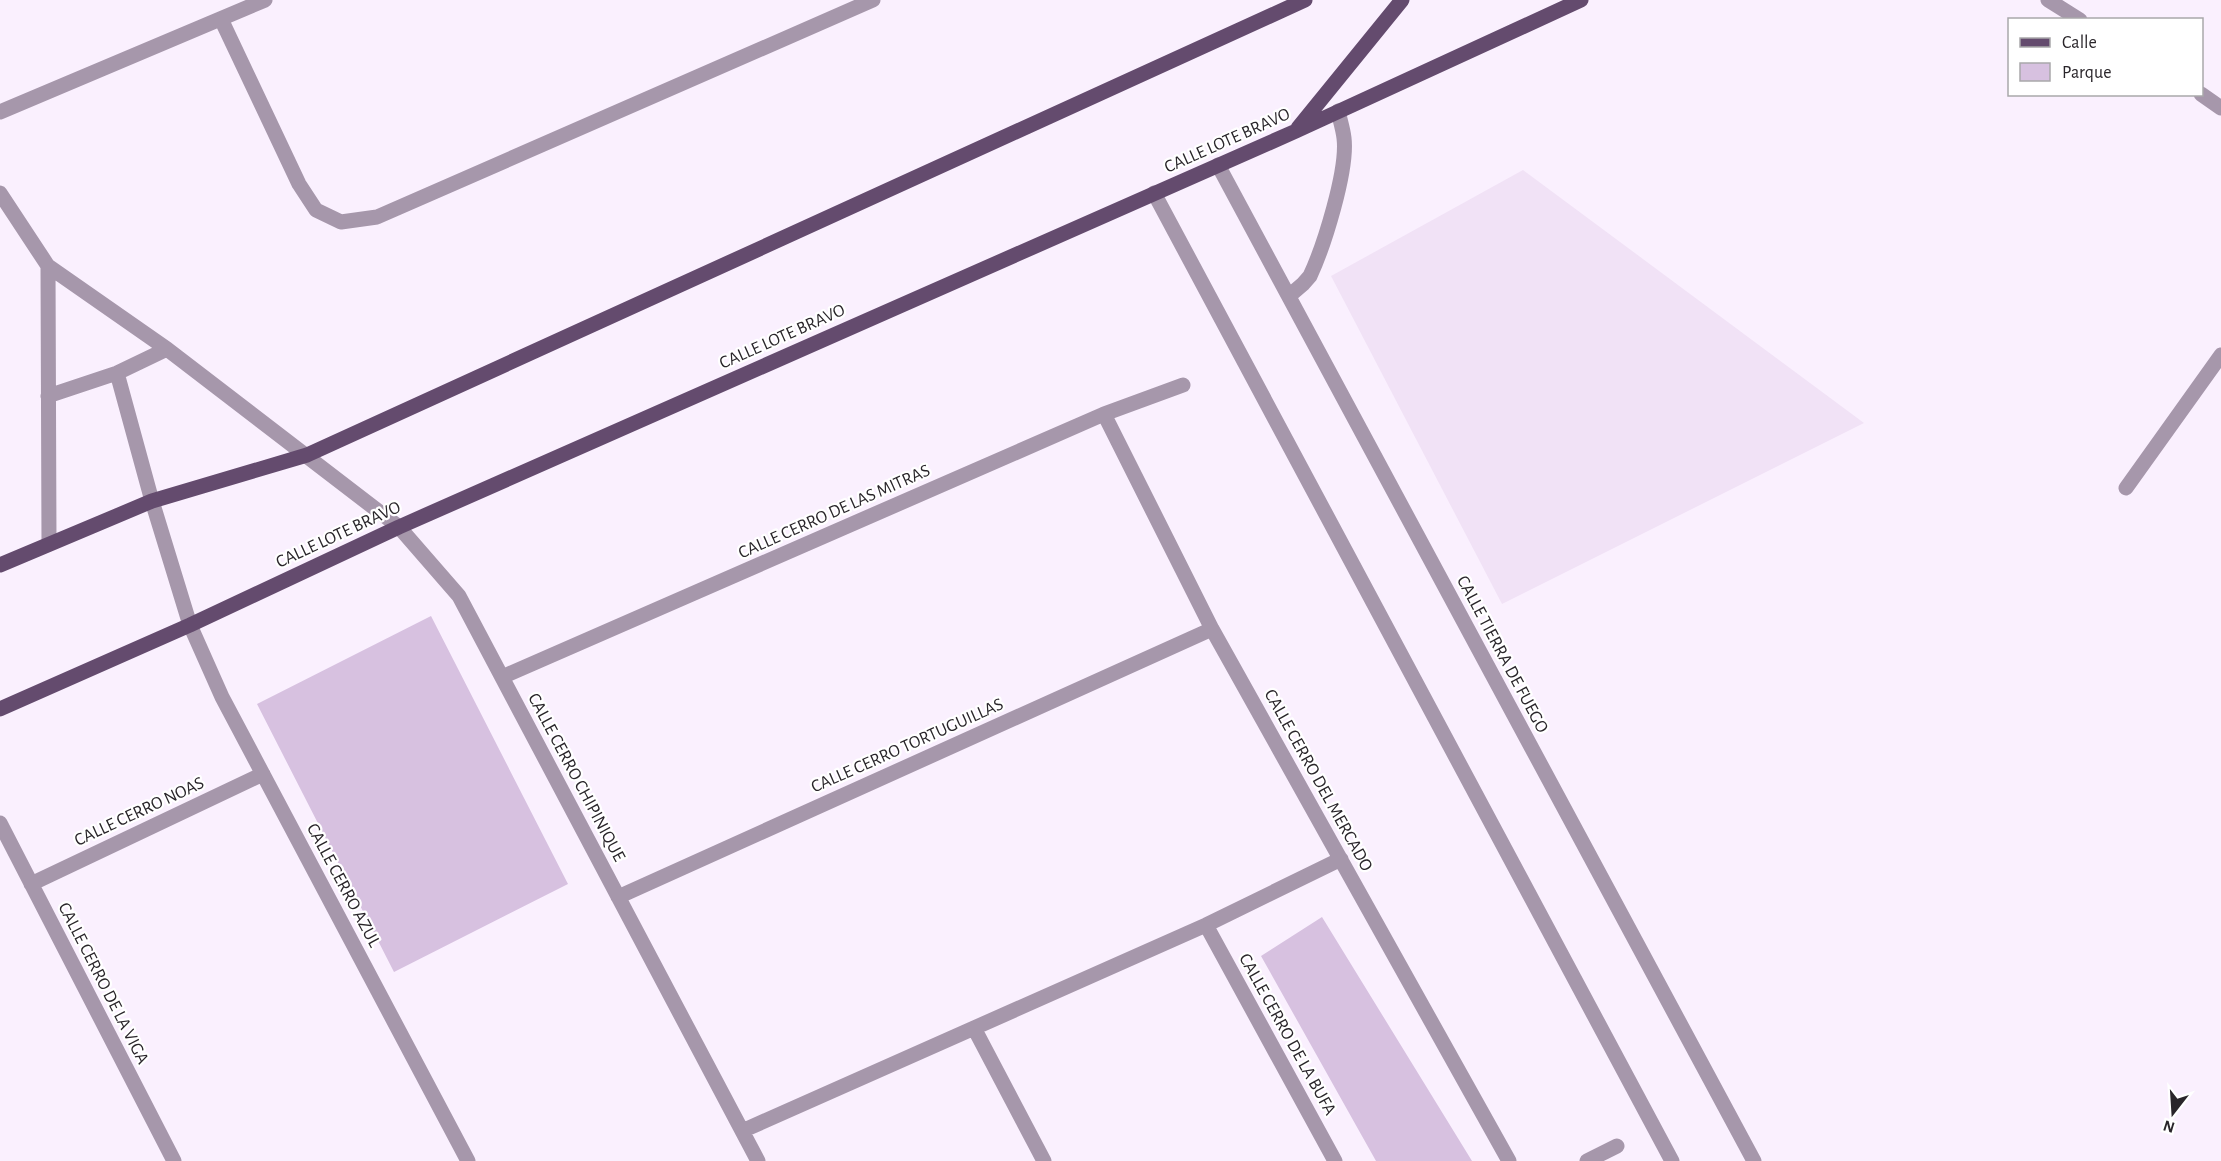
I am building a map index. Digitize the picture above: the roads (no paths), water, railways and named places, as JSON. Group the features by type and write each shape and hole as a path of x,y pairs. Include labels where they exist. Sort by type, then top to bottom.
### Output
{"main road":[{"path":"0,565 152,501 306,455 1305,0"},
{"path":"1296,130 1402,0"},
{"name":"CALLE LOTE BRAVO","path":"0,709 190,625 399,527 1218,165 1581,0"}],"street":[{"path":"0,112 265,0"},
{"path":"221,19 299,184 316,210 341,222 377,217 873,0"},
{"path":"2048,0 2077,18"},
{"path":"2203,95 2221,108"},
{"path":"1289,296 1310,276 1336,196 1344,149 1338,111"},
{"name":"CALLE TIERRA DE FUEGO","path":"1218,165 1754,1161"},
{"path":"0,193 48,266 49,544"},
{"path":"1154,193 1672,1161"},
{"name":"CALLE CERRO CHIPINIQUE","path":"48,266 167,350 399,527 459,596 758,1161"},
{"path":"48,396 117,373 167,350"},
{"path":"2126,488 2221,355"},
{"name":"CALLE CERRO AZUL","path":"117,373 152,501 190,625 222,697 468,1161"},
{"name":"CALLE CERRO DE LAS MITRAS","path":"502,677 1104,414 1183,385"},
{"name":"CALLE CERRO DEL MERCADO","path":"1104,414 1212,629 1509,1161"},
{"name":"CALLE CERRO TORTUGUILLAS","path":"618,897 1212,629"},
{"name":"CALLE CERRO NOAS","path":"31,884 263,774"},
{"name":"CALLE CERRO DE LA VIGA","path":"0,824 174,1161"},
{"path":"742,1131 1206,925 1341,859"},
{"name":"CALLE CERRO DE LA BUFA","path":"1206,925 1335,1161"},
{"path":"974,1028 1044,1161"},
{"path":"1587,1161 1617,1146"}]}
